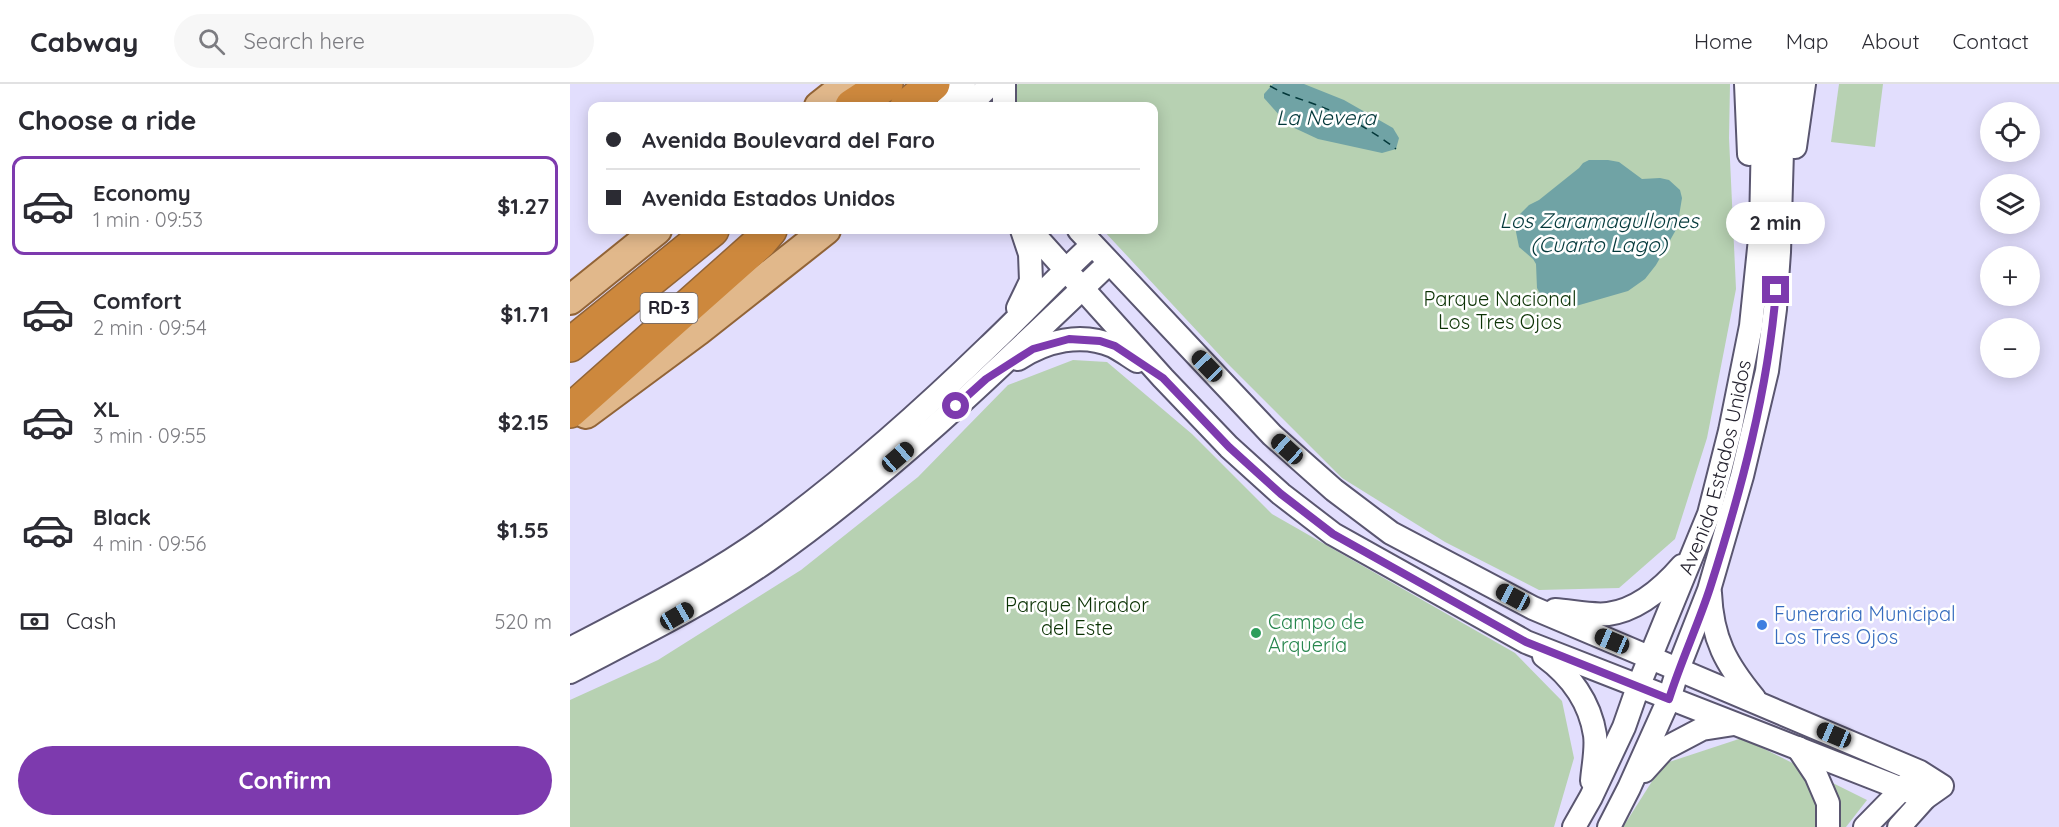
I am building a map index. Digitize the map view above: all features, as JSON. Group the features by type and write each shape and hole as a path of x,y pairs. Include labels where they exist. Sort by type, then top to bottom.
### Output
{"highway":[{"path":"859,102 888,84"},
{"path":"867,102 888,84"},
{"path":"912,102 933,84"},
{"path":"570,320 678,234"},
{"name":"RD-3","path":"570,345 707,234"},
{"name":"RD-3","path":"570,382 763,234"},
{"path":"570,411 759,243 765,234"}],"main road":[{"path":"824,102 847,84"},
{"path":"570,300 652,234"},
{"path":"570,426 698,331 815,238"}],"street":[{"path":"949,102 951,97 964,84"},
{"path":"973,102 992,84"},
{"path":"1004,84 1004,102"},
{"path":"1746,84 1758,270"},
{"name":"Avenida Estados Unidos","path":"1574,827 1624,727 1638,687 1709,514 1730,431 1751,326 1761,229 1764,84"},
{"name":"Avenida Estados Unidos","path":"1609,827 1669,699 1678,669 1709,590 1742,476 1767,371 1779,252 1784,84"},
{"path":"1779,252 1804,84"},
{"path":"988,347 1014,315 1031,281 1030,254 1023,234"},
{"path":"1033,234 1163,378 1229,447 1281,494 1333,534 1526,642 1902,789 1934,792"},
{"path":"570,650 728,562 774,531 853,469 988,347 1064,270 1085,237 1272,435 1334,490 1392,534 1533,608 1920,772 1934,792"},
{"path":"570,672 677,616 765,562 840,507 986,379 1109,263"},
{"path":"986,379 1033,349 1069,339 1100,341 1115,346 1163,378"},
{"path":"1533,608 1606,615 1628,609 1663,587 1693,553"},
{"path":"1709,590 1711,614 1719,643 1734,673 1757,702"},
{"path":"1526,642 1561,668 1584,698 1595,736 1591,797"},
{"path":"1629,788 1664,749 1702,729 1735,723"},
{"path":"1797,747 1816,775 1828,803 1828,827"},
{"path":"1865,827 1920,772"},
{"path":"1899,827 1934,792"}],"green space":[{"name":"Parque Nacional Los Tres Ojos","path":"1018,84 1730,84 1729,138 1736,289 1707,438 1675,539 1619,588 1539,590 1445,542 1342,478 1226,362 1107,234 1158,234 1158,102 1014,102 1014,87"},
{"path":"1839,84 1883,84 1875,147 1831,142"},
{"name":"Parque Mirador del Este","path":"1073,360 1107,362 1192,434 1272,514 1515,653 1562,701 1574,758 1554,827 570,827 570,700 658,660 801,570 918,477 1008,385"},
{"path":"1742,738 1867,800 1846,827 1623,827 1663,764"}],"water":[{"name":"La Nevera","path":"1273,84 1304,84 1344,100 1393,128 1399,138 1396,149 1382,153 1318,139 1288,125 1264,98 1264,94"},
{"name":"Los Zaramagullones (Cuarto Lago)","path":"1589,160 1619,162 1642,179 1669,180 1680,190 1682,198 1677,228 1656,265 1645,279 1628,291 1576,306 1539,292 1536,264 1519,247 1516,232 1519,215 1529,205 1539,200"}],"ferry route":[{"path":"1270,86 1346,118 1377,135 1396,149"}],"place":[{"name":"Funeraria Municipal Los Tres Ojos","path":"1762,625"},
{"name":"Campo de Arquería","path":"1256,633"}],"route":[{"path":"956,406 986,379 1033,349 1069,339 1100,341 1115,346 1163,378 1229,447 1281,494 1333,534 1526,642 1669,699 1678,669 1709,590 1742,476 1767,371 1776,290"}]}
